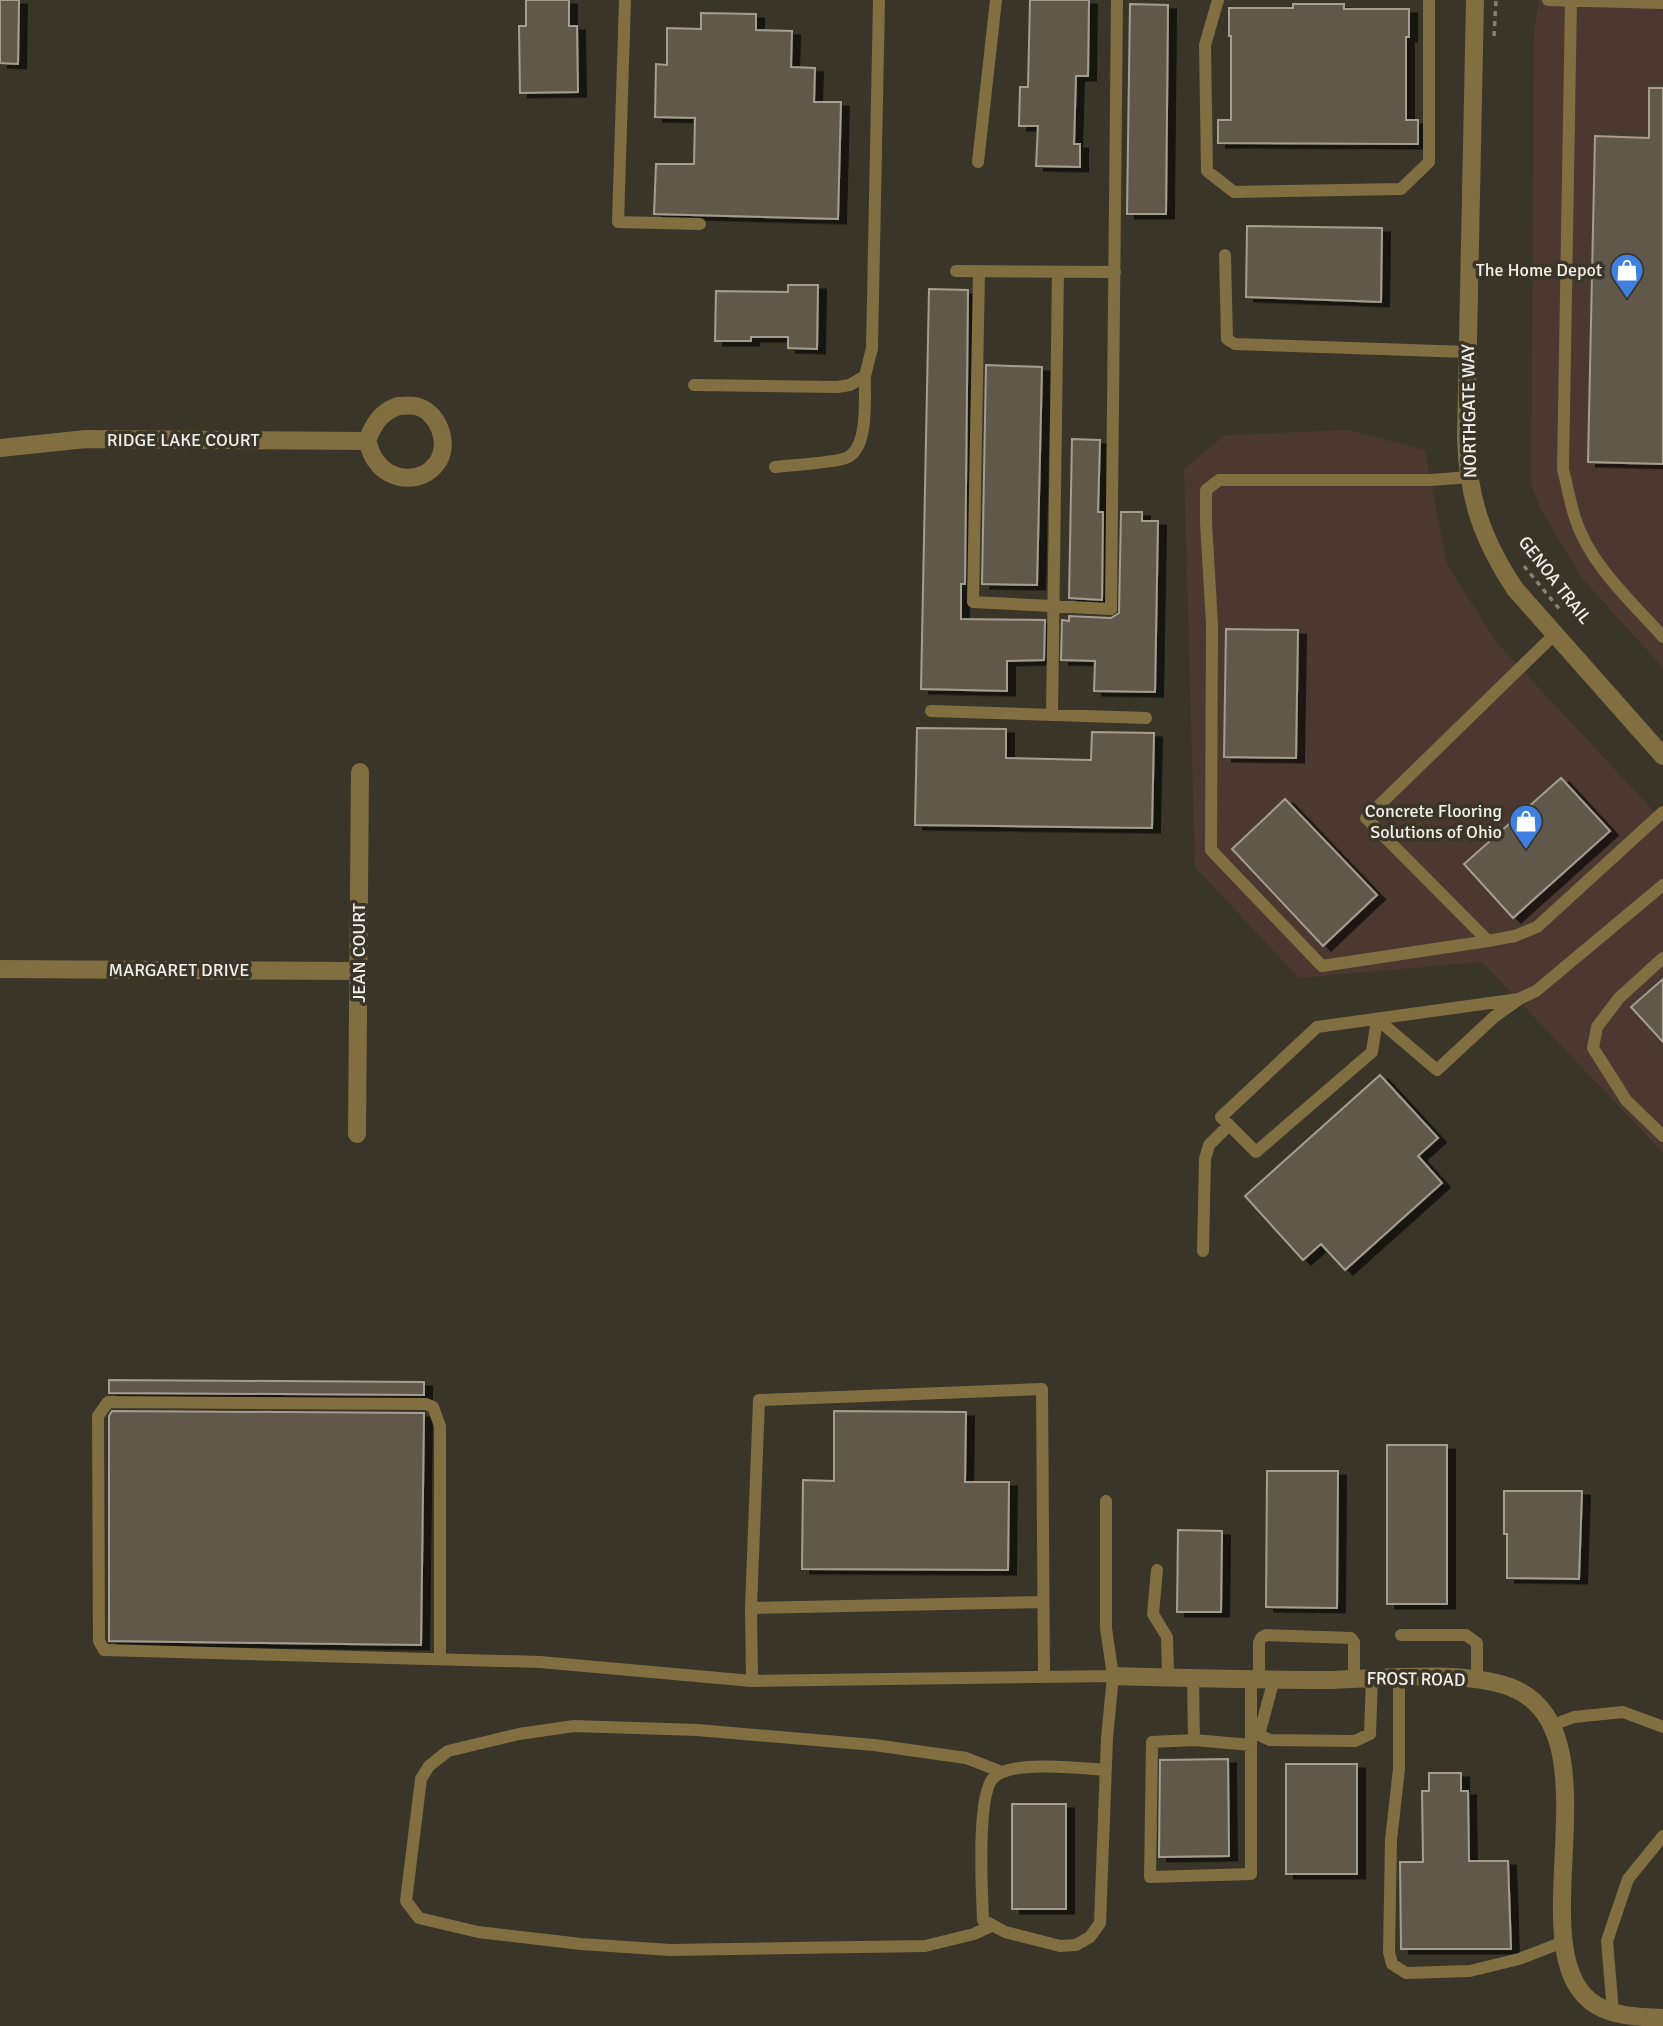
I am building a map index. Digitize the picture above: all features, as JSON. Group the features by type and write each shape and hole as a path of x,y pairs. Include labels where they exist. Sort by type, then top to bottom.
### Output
{"street":[{"name":"NORTHGATE WAY","path":"1475,0 1466,438 1472,499 1482,531 1496,561 1515,589 1663,756"},
{"path":"415,405 428,411 443,436 439,461 428,472 413,478 387,472 376,462 367,441 377,420 398,406 415,405"},
{"name":"RIDGE LAKE COURT","path":"0,448 86,439 367,441"},
{"name":"JEAN COURT","path":"357,1134 360,772"},
{"name":"MARGARET DRIVE","path":"0,969 359,971"},
{"name":"FROST ROAD","path":"1113,1676 1262,1679 1465,1678 1510,1687 1531,1699 1546,1717 1557,1738 1563,1762 1563,1942 1569,1971 1578,1988 1593,2004 1626,2016 1663,2018"}],"lane":[{"path":"625,0 618,222 700,224"},
{"path":"775,467 847,458 857,448 864,430 865,376 872,348 879,0"},
{"path":"978,162 996,0"},
{"path":"979,271 973,603 1111,609 1117,0"},
{"path":"1218,0 1205,45 1207,171 1234,192 1401,189 1429,162 1429,0"},
{"path":"1548,0 1663,3"},
{"path":"1571,1 1563,469 1575,519 1588,546 1606,572 1663,637"},
{"path":"1225,255 1227,339 1235,344 1468,352"},
{"path":"956,271 1115,272"},
{"path":"1052,715 1058,272"},
{"path":"694,385 837,387 850,385 865,376"},
{"path":"1469,477 1431,480 1219,480 1206,490 1212,624 1211,850 1322,966 1488,941 1515,936 1537,927 1663,812"},
{"path":"1488,941 1366,818 1555,634"},
{"path":"931,711 1146,718"},
{"path":"1377,1019 1437,1070 1494,1017 1519,999 1536,991 1663,885"},
{"path":"1663,958 1619,998 1597,1027 1593,1048 1626,1100 1663,1136"},
{"path":"1377,1019 1372,1052 1256,1152 1221,1117 1317,1027 1519,999"},
{"path":"1203,1251 1205,1159 1209,1145 1229,1125"},
{"path":"752,1681 751,1608 759,1399 1042,1389 1044,1677"},
{"path":"440,1658 440,1426 433,1407 426,1404 108,1402 102,1408 98,1416 99,1641 104,1650 440,1658 567,1664 752,1681 1113,1676"},
{"path":"1106,1502 1106,1628 1113,1676 1100,1923 1090,1937 1076,1945 1060,1946 991,1926 983,1920 983,1812 986,1789 994,1777 1002,1772 1027,1766 1106,1770"},
{"path":"1157,1570 1153,1614 1167,1637 1168,1677"},
{"path":"751,1608 1043,1602"},
{"path":"1266,1635 1351,1638 1363,1679 1370,1734 1355,1741 1270,1740 1259,1735 1262,1679 1259,1643 1266,1635"},
{"path":"1401,1635 1466,1635 1477,1643 1477,1681"},
{"path":"1193,1678 1194,1740"},
{"path":"1399,1678 1399,1769 1391,1840 1389,1952 1392,1964 1406,1973 1470,1971 1519,1959 1563,1942"},
{"path":"1251,1745 1194,1740 1152,1742 1150,1877 1251,1874 1251,1745 1262,1679"},
{"path":"1550,1726 1574,1717 1623,1712 1663,1727"},
{"path":"991,1926 974,1934 925,1947 670,1950 581,1944 478,1932 419,1918 406,1900 421,1779 429,1766 449,1751 519,1734 574,1726 697,1730 874,1745 966,1758 1002,1772"},
{"path":"1613,2012 1607,1941 1628,1879 1663,1836"}],"path":[{"path":"1494,41 1496,0"},
{"name":"GENOA TRAIL","path":"1521,563 1566,616"}],"shaded area":[{"path":"1539,0 1663,0 1663,668 1581,577 1541,510 1531,483 1534,30"},
{"path":"1347,430 1425,450 1447,565 1498,644 1663,821 1663,1153 1482,962 1299,978 1195,867 1184,469 1225,435"}],"building":[{"path":"0,0 19,0 18,64 0,63"},
{"path":"526,0 569,0 569,26 577,26 578,92 520,93 519,26 526,26"},
{"path":"1030,0 1089,0 1088,76 1076,76 1074,144 1080,144 1080,167 1036,166 1038,126 1019,126 1020,87 1028,87"},
{"path":"1130,4 1168,5 1166,214 1127,214"},
{"path":"1293,4 1344,4 1344,9 1409,9 1409,37 1406,37 1406,120 1418,120 1418,144 1218,143 1218,120 1231,120 1229,8 1293,8"},
{"path":"701,13 756,14 756,30 792,31 791,67 815,68 814,102 841,102 838,219 654,214 656,164 694,164 695,118 655,117 656,64 667,65 667,28 701,29"},
{"name":"The Home Depot","path":"1649,88 1663,88 1663,464 1588,462 1595,136 1649,138"},
{"path":"1247,226 1382,228 1381,302 1246,297"},
{"path":"788,285 818,285 817,349 788,348 788,337 715,341 716,291 788,292"},
{"path":"929,289 968,290 965,584 961,584 961,619 1045,620 1044,660 1007,661 1007,691 921,689"},
{"path":"986,365 1042,367 1037,585 982,584"},
{"path":"1072,439 1100,440 1098,512 1103,512 1102,600 1069,598"},
{"path":"1121,512 1142,512 1142,521 1158,521 1155,692 1094,691 1095,661 1061,660 1062,620 1069,621 1069,616 1111,618 1119,613"},
{"path":"1226,629 1298,630 1296,758 1224,757"},
{"path":"917,728 1006,729 1006,758 1091,760 1092,732 1154,733 1152,828 915,825"},
{"path":"1561,778 1610,831 1513,918 1464,864"},
{"path":"1285,799 1377,895 1323,946 1232,849"},
{"path":"1663,979 1663,1042 1631,1007"},
{"path":"1380,1075 1438,1138 1418,1156 1442,1183 1345,1270 1321,1244 1303,1260 1245,1196"},
{"path":"109,1380 424,1382 424,1395 109,1393"},
{"path":"112,1411 424,1413 421,1645 109,1641 109,1416"},
{"path":"834,1411 966,1412 965,1482 1009,1482 1008,1570 802,1569 803,1480 834,1481"},
{"path":"1387,1445 1447,1445 1447,1604 1387,1604"},
{"path":"1267,1471 1338,1471 1337,1608 1266,1607"},
{"path":"1504,1491 1582,1491 1579,1579 1507,1578"},
{"path":"1178,1530 1222,1531 1221,1612 1177,1612"},
{"path":"1228,1759 1229,1856 1159,1857 1160,1760"},
{"path":"1286,1764 1357,1764 1357,1874 1286,1874"},
{"path":"1429,1773 1461,1773 1461,1791 1468,1791 1469,1861 1508,1861 1511,1949 1401,1949 1400,1862 1423,1862 1422,1791 1429,1791"},
{"path":"1012,1804 1066,1804 1066,1909 1012,1909"}],"place":[{"name":"The Home Depot","path":"1627,300"},
{"name":"Concrete Flooring Solutions of Ohio","path":"1526,851"}]}
